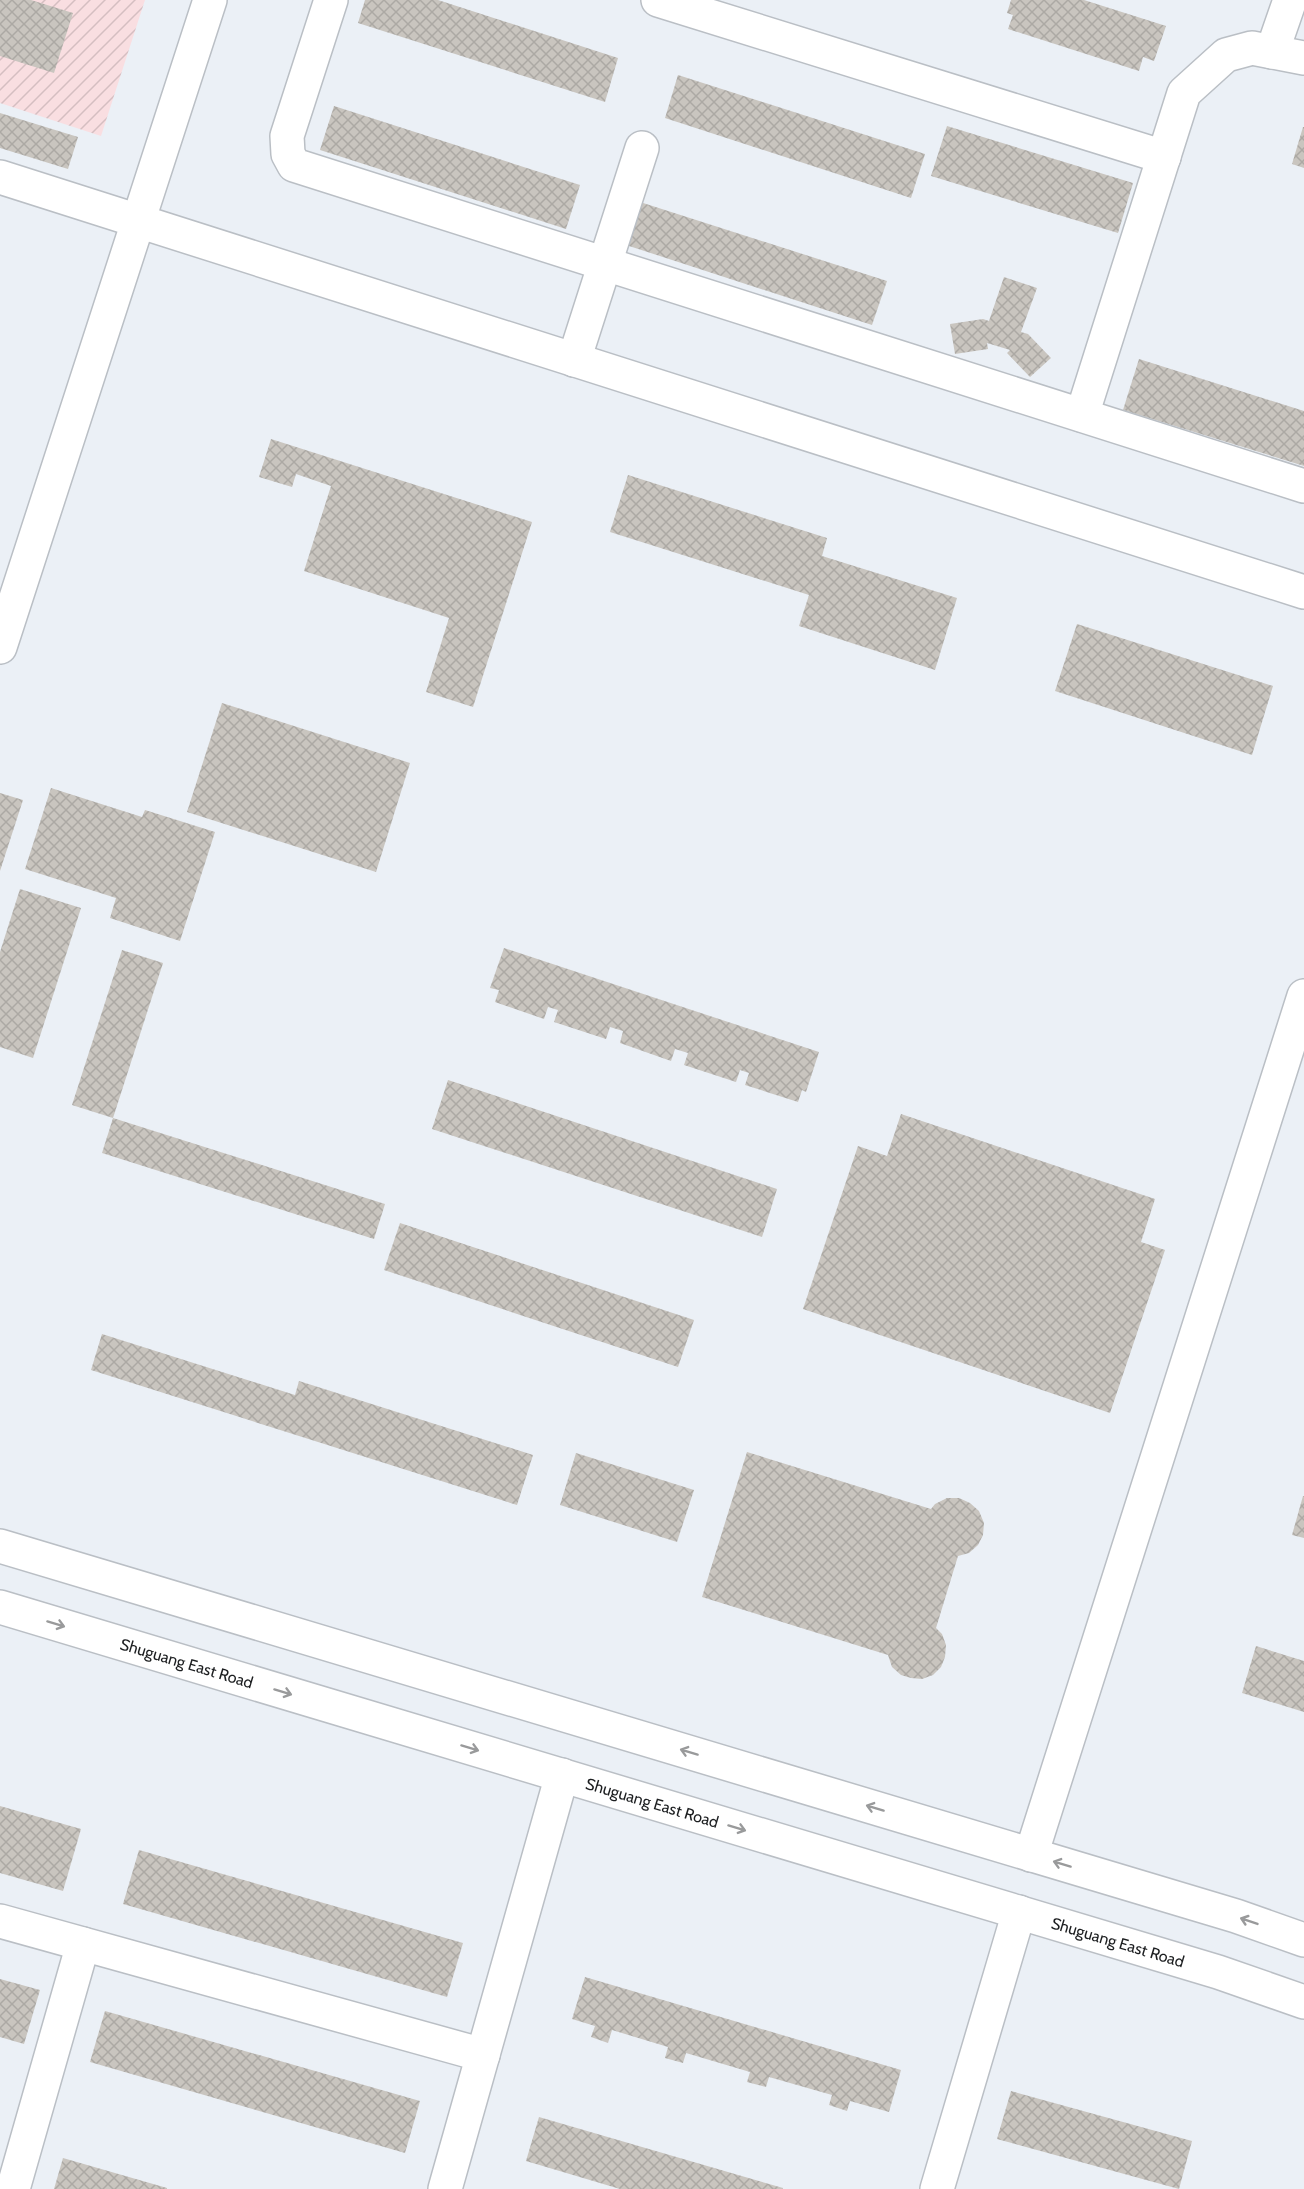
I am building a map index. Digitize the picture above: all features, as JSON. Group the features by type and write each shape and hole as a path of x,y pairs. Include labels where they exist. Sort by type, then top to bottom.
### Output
{"main road":[{"path":"0,647 210,0"},
{"path":"331,0 287,136 288,154 294,165 1304,486"},
{"path":"657,0 1164,157"},
{"path":"1272,52 1290,0"},
{"path":"1082,415 1184,93 1226,55 1252,48 1304,58"},
{"path":"574,360 642,148"},
{"path":"0,177 1304,592"},
{"path":"1031,1855 1304,996"},
{"path":"0,1546 1236,1916 1304,1940"},
{"name":"Shuguang East Road","path":"0,1607 1218,1972 1304,2002"},
{"path":"445,2189 562,1775"},
{"path":"937,2189 1019,1912"},
{"path":"0,1921 483,2055"},
{"path":"13,2189 83,1944"}],"shaded area":[{"path":"0,0 145,0 101,136 0,103"}],"building":[{"path":"0,0 31,0 73,13 54,73 0,56"},
{"path":"365,0 438,0 618,58 605,102 358,23"},
{"path":"1011,0 1084,0 1166,26 1154,61 1143,57 1139,71 1008,29 1013,15 1007,13"},
{"path":"678,75 925,154 911,198 665,118"},
{"path":"334,106 580,185 566,229 320,150"},
{"path":"0,113 78,137 68,169 0,148"},
{"path":"947,126 1133,183 1118,233 931,176"},
{"path":"1304,127 1304,168 1292,164"},
{"path":"640,202 887,281 872,325 626,245"},
{"path":"1004,277 1037,288 1021,332 1028,334 1051,358 1030,377 1007,353 1010,350 987,343 988,349 955,354 950,324 983,319 989,321"},
{"path":"1139,359 1304,411 1304,466 1123,410"},
{"path":"271,439 532,522 473,707 426,692 449,618 304,571 331,486 296,474 292,487 259,477"},
{"path":"628,475 827,538 822,556 957,598 935,670 799,626 809,595 610,532"},
{"path":"1077,624 1273,686 1252,755 1055,691"},
{"path":"222,703 410,763 376,872 187,812"},
{"path":"51,788 142,817 145,810 215,832 180,941 110,918 116,898 25,869"},
{"path":"0,793 23,800 0,871"},
{"path":"20,889 81,908 33,1058 0,1047 0,952"},
{"path":"504,948 819,1052 806,1092 802,1090 798,1102 745,1085 749,1073 740,1070 736,1082 684,1065 688,1053 675,1049 671,1061 620,1043 623,1031 610,1027 606,1039 554,1022 558,1010 548,1007 544,1019 495,1002 499,990 490,988"},
{"path":"122,950 163,963 113,1118 72,1105"},
{"path":"448,1080 777,1189 762,1237 432,1129"},
{"path":"901,1114 1155,1199 1141,1242 1165,1250 1110,1413 803,1309 858,1146 887,1156"},
{"path":"113,1118 385,1204 374,1239 102,1153"},
{"path":"400,1223 694,1320 678,1367 384,1270"},
{"path":"102,1334 295,1395 299,1381 533,1455 517,1505 91,1370"},
{"path":"747,1452 931,1509 935,1504 947,1498 959,1498 970,1503 979,1511 984,1523 983,1535 978,1545 969,1553 958,1556 936,1628 942,1634 946,1645 945,1657 941,1667 933,1675 922,1679 901,1675 892,1667 888,1655 702,1597"},
{"path":"576,1453 694,1490 677,1542 560,1505"},
{"path":"1304,1496 1304,1538 1292,1535"},
{"path":"1256,1646 1304,1661 1304,1712 1242,1693"},
{"path":"0,1806 81,1829 63,1891 0,1873"},
{"path":"139,1850 463,1943 447,1997 123,1904"},
{"path":"585,1977 901,2070 889,2112 850,2101 847,2111 829,2105 832,2095 769,2077 766,2087 747,2082 750,2072 686,2053 683,2063 665,2058 668,2047 612,2030 608,2043 591,2037 595,2026 572,2019"},
{"path":"0,1979 40,1990 24,2044 0,2037"},
{"path":"105,2011 420,2101 405,2153 90,2062"},
{"path":"1011,2091 1192,2141 1179,2189 997,2139"},
{"path":"539,2117 783,2189 620,2189 526,2161"},
{"path":"63,2158 167,2188 167,2189 54,2189"}]}
